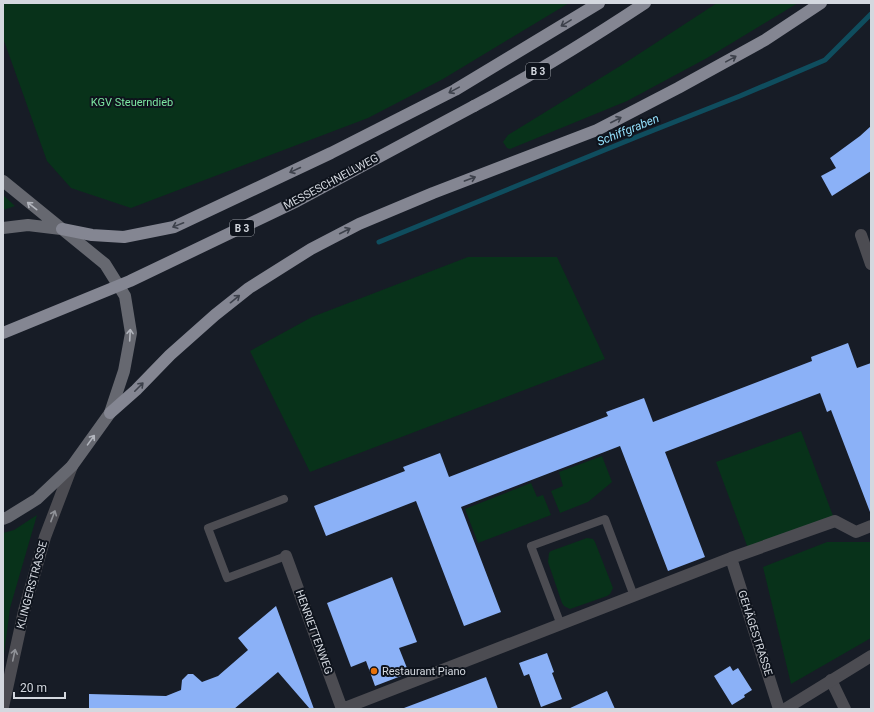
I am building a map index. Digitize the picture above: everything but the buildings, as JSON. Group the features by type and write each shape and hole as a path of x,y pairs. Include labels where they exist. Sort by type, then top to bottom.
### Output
{"highway":[{"path":"62,229 92,235 124,236 174,227 331,153 455,90 599,3"},
{"name":"MESSESCHNELLWEG","path":"3,333 130,281 297,202 525,79 645,3"},
{"path":"110,413 136,390 170,355 249,288 310,249 359,224 426,196 597,130 678,88 765,40 821,3"}],"main road":[{"path":"3,181 105,264 125,296 131,333 124,371 110,413 72,466 37,499 3,519"},
{"path":"3,228 28,225 62,229"}],"street":[{"path":"861,235 871,264"},
{"name":"KLINGERSTRASSE","path":"3,707 24,611 45,537 72,466"},
{"path":"342,709 731,558 835,521 856,532 871,526"},
{"name":"HENRIETTENWEG","path":"286,556 342,709"},
{"name":"GEHÄGESTRASSE","path":"731,558 779,709"},
{"path":"785,709 871,656"},
{"path":"831,680 845,709"}],"lane":[{"path":"284,499 208,528 227,578 286,556"},
{"path":"561,625 532,546 605,518 634,596"}],"green space":[{"name":"KGV Steuerndieb","path":"3,3 569,3 443,79 368,118 131,208 71,188 47,161 3,38"},
{"path":"717,3 798,3 707,58 627,101 510,149 507,148 503,142 508,135 625,63"},
{"path":"3,195 15,206 3,210"},
{"path":"468,257 557,257 605,359 310,472 250,351 312,317"},
{"path":"801,431 835,521 749,551 716,462"},
{"path":"602,456 612,482 588,502 560,513 551,491 563,486 559,472"},
{"path":"531,483 537,497 543,495 551,515 478,543 465,509"},
{"path":"37,515 10,608 3,662 3,533 14,530"},
{"path":"587,538 593,539 595,542 613,588 607,596 570,609 562,603 548,562 549,553"},
{"path":"827,542 871,542 871,638 791,684 763,567"}],"waterway":[{"name":"Schiffgraben","path":"379,242 740,96 825,60 871,14"}],"place":[{"name":"Restaurant Piano","path":"374,671"}]}
